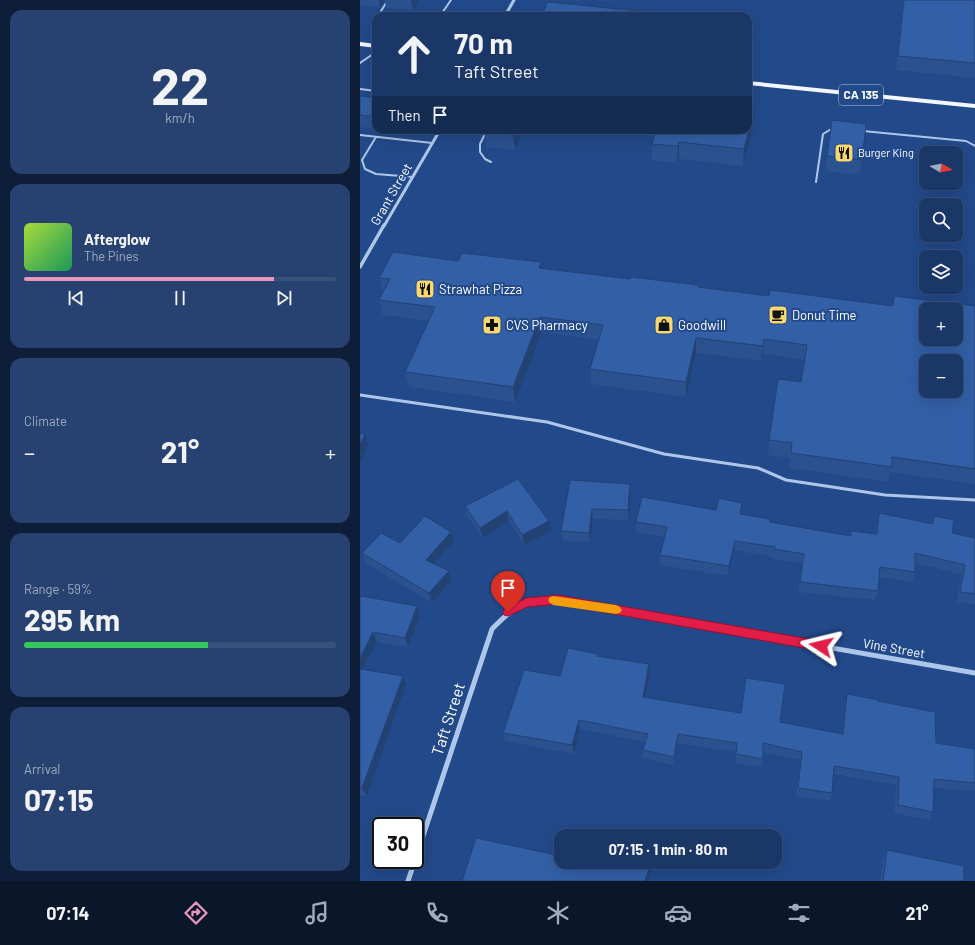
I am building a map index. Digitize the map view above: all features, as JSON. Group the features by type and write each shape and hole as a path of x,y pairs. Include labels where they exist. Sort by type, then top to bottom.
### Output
{"main road":[{"path":"360,44 372,46"},
{"name":"CA 135","path":"752,83 975,106"}],"street":[{"path":"507,12 514,0"},
{"name":"Grant Street","path":"360,267 438,134"},
{"name":"Vine Street","path":"526,603 558,600 975,673"},
{"name":"Taft Street","path":"424,833 492,629 508,612 526,603"},
{"name":"Taft Street","path":"408,881 412,869"}],"lane":[{"path":"381,12 388,0"},
{"path":"443,12 451,0"},
{"path":"360,63 372,55"},
{"path":"360,89 372,90"},
{"path":"816,182 823,134 832,128 839,128"},
{"path":"861,130 966,141 975,146"},
{"path":"485,134 479,147 479,152 482,157 491,162"},
{"path":"360,135 432,143"},
{"path":"376,136 362,160 364,169 376,174 413,177"},
{"path":"360,394 547,422 664,454 758,468 786,480 886,494 975,500"}],"building":[{"path":"904,0 975,0 975,63 898,56"},
{"path":"548,2 649,12 543,12"},
{"path":"360,96 372,98 372,116 360,115"},
{"path":"832,120 866,124 862,160 827,156"},
{"path":"655,134 748,134 744,149 679,142 678,146 652,144"},
{"path":"393,252 458,261 462,253 541,262 539,268 630,279 631,277 698,285 698,287 769,296 770,290 893,306 894,296 943,302 919,302 919,346 963,346 963,305 975,306 975,469 892,457 892,467 791,453 792,443 769,440 778,379 801,382 807,345 764,339 763,346 696,338 686,382 590,369 603,325 540,317 513,387 405,372 435,307 379,300 390,279 379,278"},
{"path":"360,433 365,434 360,445"},
{"path":"518,479 549,521 522,535 507,511 480,528 465,506"},
{"path":"570,480 630,484 628,510 592,509 589,533 561,531"},
{"path":"642,497 716,510 719,498 742,503 740,514 770,519 770,522 851,536 851,531 877,534 879,513 933,524 934,516 954,520 952,533 975,538 975,594 960,592 965,565 915,553 915,572 880,567 878,591 800,582 804,554 774,549 775,547 735,541 729,566 660,555 667,527 636,522"},
{"path":"425,516 451,532 426,560 449,571 429,593 362,553 381,533 400,543"},
{"path":"361,596 417,606 405,638 373,632 360,658 360,598"},
{"path":"568,648 598,654 597,656 649,664 643,697 741,713 746,678 785,684 780,722 843,734 847,694 935,712 936,743 975,749 975,783 934,779 933,812 898,805 899,777 834,766 832,793 798,788 802,752 763,743 763,759 736,754 737,743 678,734 674,757 643,750 648,734 579,720 572,745 503,733 524,670 560,676"},
{"path":"360,669 403,676 362,788 360,788"},
{"path":"476,838 554,855 554,869 649,869 645,881 462,881"},
{"path":"887,850 964,866 964,881 883,881"}],"slow traffic":[{"path":"553,600 616,610"}],"place":[{"name":"Burger King","path":"844,153"},
{"name":"Strawhat Pizza","path":"425,289"},
{"name":"Donut Time","path":"778,315"},
{"name":"CVS Pharmacy","path":"492,325"},
{"name":"Goodwill","path":"664,325"}],"route":[{"path":"508,612 526,603 558,600 821,646"}]}
